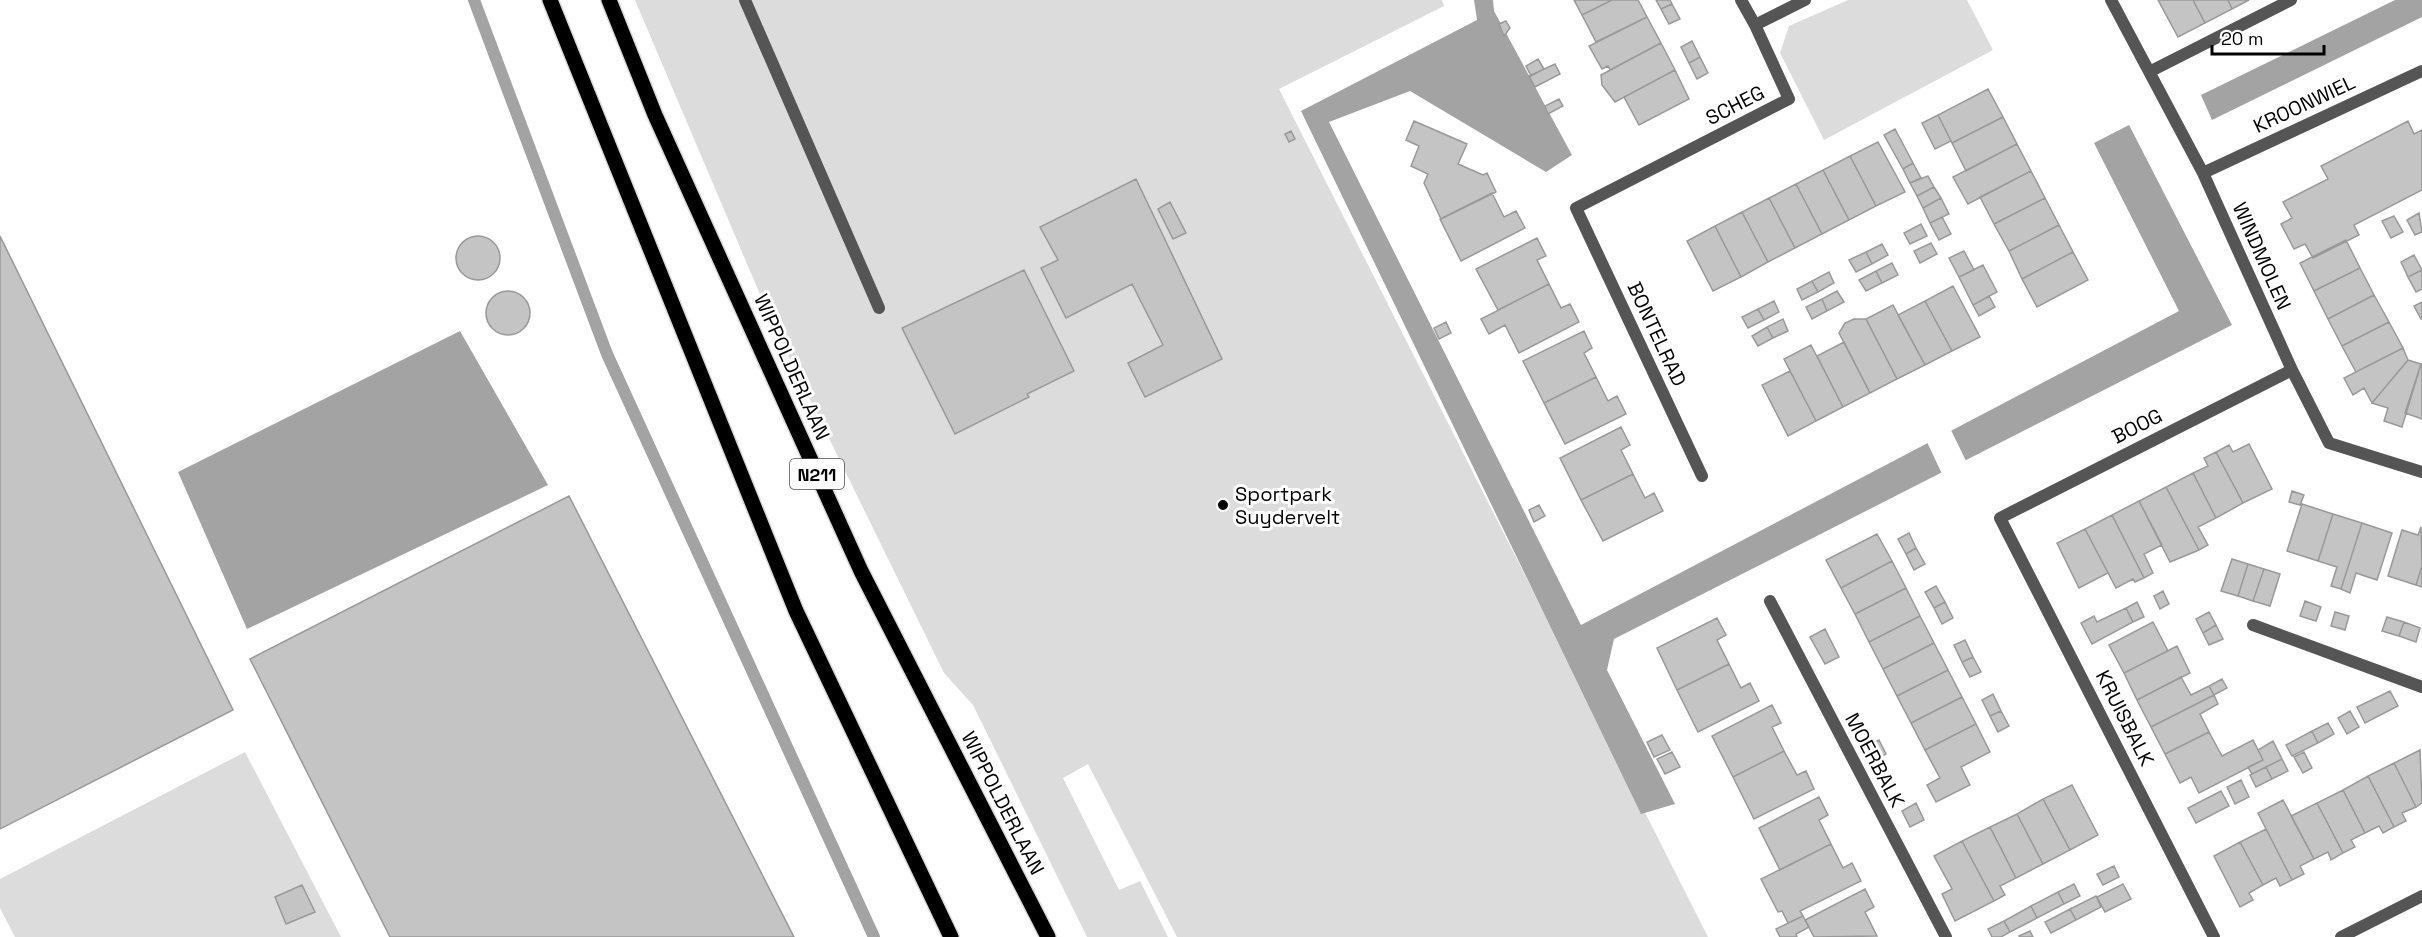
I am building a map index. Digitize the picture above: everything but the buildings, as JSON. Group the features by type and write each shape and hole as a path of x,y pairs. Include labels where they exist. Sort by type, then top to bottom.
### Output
{"main road":[{"path":"550,0 796,611 951,937"},
{"name":"WIPPOLDERLAAN","path":"609,0 655,115 861,571 1047,937"}],"street":[{"path":"745,0 879,308"},
{"path":"1741,0 1755,25 1805,0"},
{"name":"WINDMOLEN","path":"2111,0 2151,71 2203,173 2292,370 2329,443 2422,472"},
{"path":"2151,71 2291,0"},
{"name":"SCHEG","path":"1576,208 1789,99 1755,25"},
{"name":"KROONWIEL","path":"2203,173 2422,71"},
{"name":"BONTELRAD","path":"1576,208 1702,476"},
{"name":"BOOG","path":"2000,518 2292,370"},
{"name":"KRUISBALK","path":"2000,518 2214,937"},
{"name":"MOERBALK","path":"1770,601 1946,937"},
{"path":"2253,625 2422,687"},
{"path":"2342,937 2422,896"}],"shaded area":[{"name":"Sportpark Suydervelt","path":"635,0 1442,0 1444,6 1279,89 1708,937 1177,937 1088,764 1063,778 1119,890 1140,881 1168,937 1087,937 973,705 944,673 770,318"},
{"path":"1474,0 1493,0 1494,11 1572,155 1546,172 1410,91 1329,122 1581,625 2179,311 2094,143 2129,125 2232,325 1614,639 1607,670 1675,804 1641,814 1301,111 1477,20"},
{"path":"1848,0 1967,0 1993,50 1824,140 1780,53 1789,26"},
{"path":"2395,0 2422,0 2422,17 2212,120 2201,95"},
{"path":"460,331 548,485 247,629 178,472"},
{"path":"245,752 341,937 15,937 0,908 0,879"}],"pier":[{"path":"1950,428 1967,463 1943,476 1926,440"}],"waterway":[{"path":"474,0 607,354 874,937"}],"place":[{"name":"Sportpark Suydervelt","path":"1223,505"}]}
